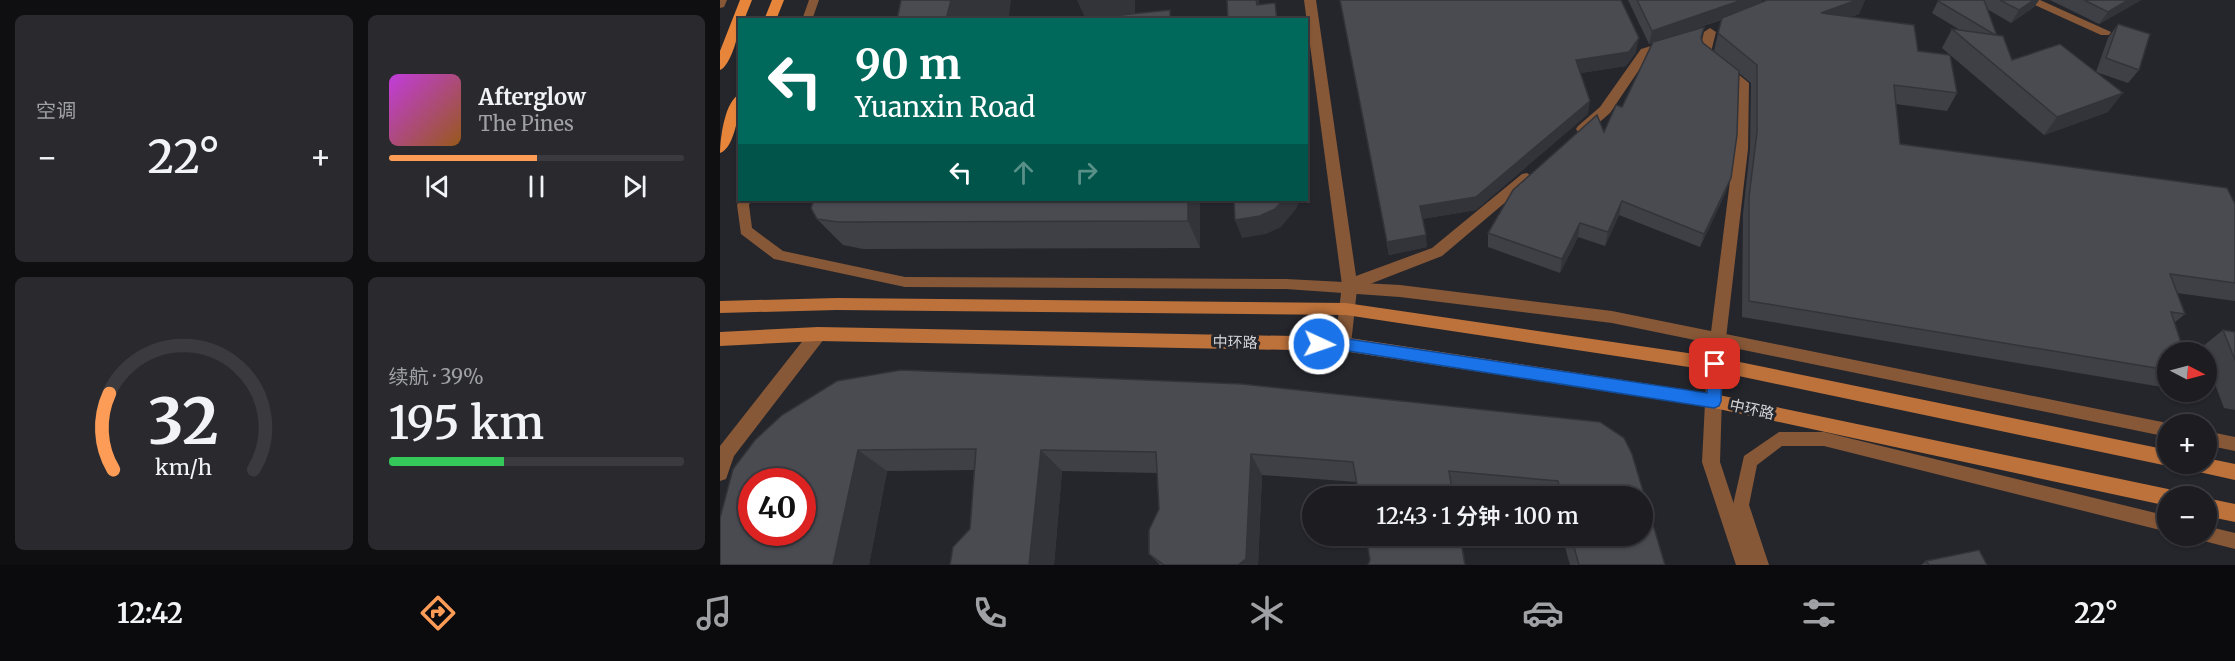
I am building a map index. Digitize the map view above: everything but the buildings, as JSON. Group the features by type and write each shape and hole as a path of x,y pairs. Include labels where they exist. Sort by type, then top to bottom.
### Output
{"main road":[{"path":"739,18 746,0"},
{"path":"771,18 778,0"},
{"path":"720,66 738,20"},
{"path":"720,148 738,103"}],"street":[{"path":"1310,0 1349,286 1342,344"},
{"path":"2030,0 2104,32"},
{"path":"1710,31 1705,53 1743,83 1741,149 1715,364 1711,462 1745,565"},
{"path":"1571,140 1605,110 1642,47 1678,42"},
{"path":"1349,286 1437,252 1536,170"},
{"path":"720,308 837,304 1346,309 1715,364 2157,456"},
{"path":"720,473 726,452 818,334"},
{"name":"中环路","path":"720,339 818,334 1342,344 1714,401 2157,496"},
{"path":"2217,468 2235,472"},
{"path":"2217,509 2235,513"}],"lane":[{"path":"720,5 722,0"},
{"path":"808,18 814,0"},
{"path":"745,201 746,230 779,255 905,282 1286,284 1349,286 1400,291 1612,317 2157,428"},
{"path":"1761,565 1741,505 1750,461 1779,439 1824,440 2157,522"},
{"path":"2217,440 2235,444"},
{"path":"2217,537 2235,541"}],"route":[{"path":"1319,344 1342,344 1714,401 1715,364"}]}
